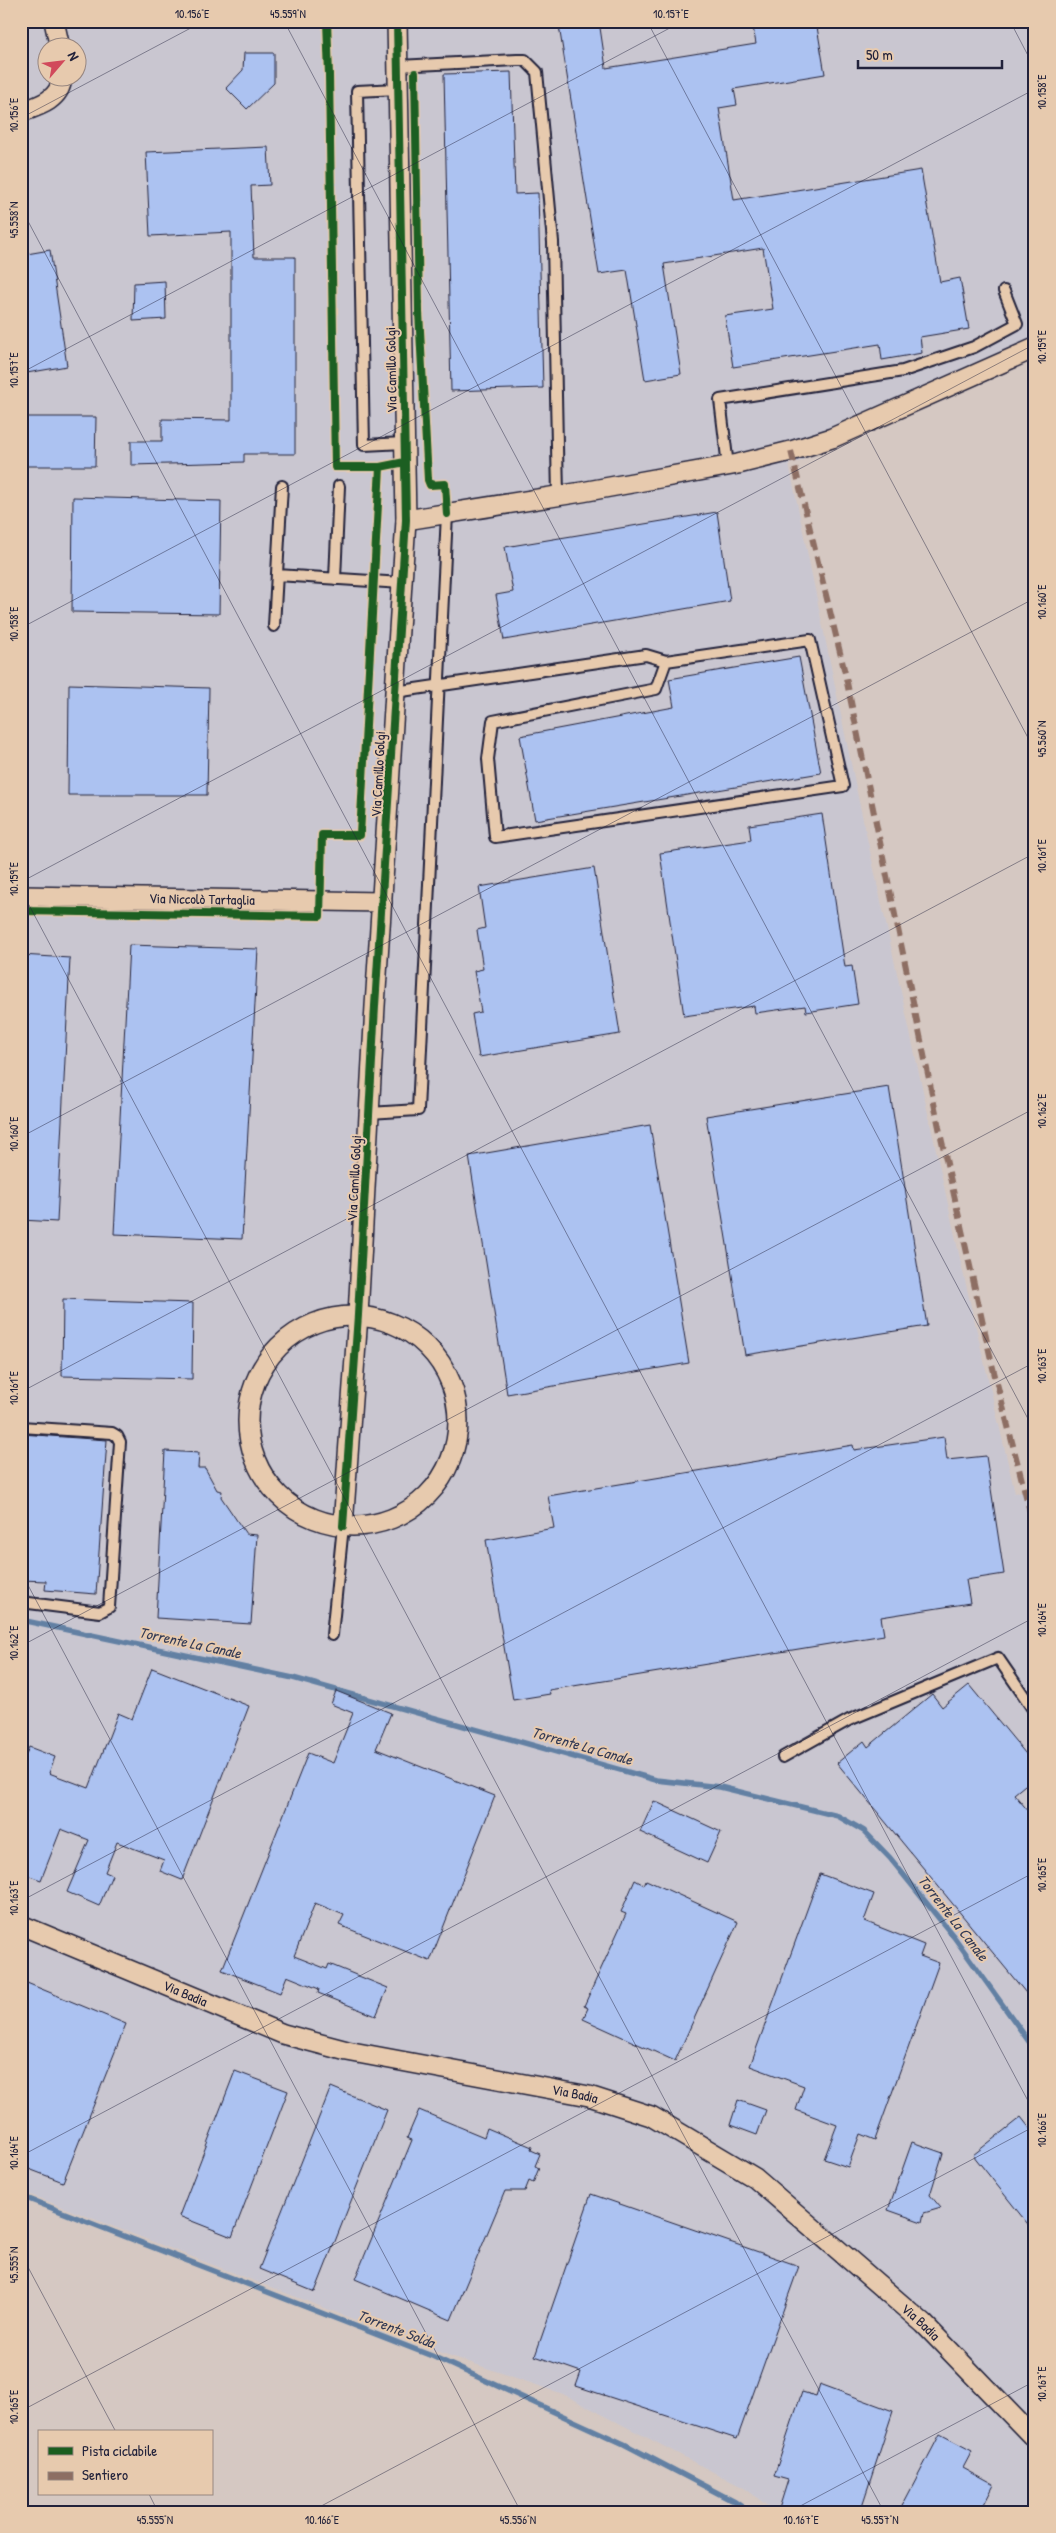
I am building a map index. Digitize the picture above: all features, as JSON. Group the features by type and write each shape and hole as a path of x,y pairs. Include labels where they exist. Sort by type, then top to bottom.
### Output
{"street":[{"path":"54,21 58,38"},
{"name":"Via Camillo Golgi","path":"343,1526 358,1315 406,520 397,21"},
{"path":"21,112 45,104 56,94 58,88"},
{"path":"406,520 728,466 791,451 832,438 1035,348"},
{"name":"Via Niccolò Tartaglia","path":"21,896 382,902"},
{"path":"358,1315 391,1322 420,1340 442,1365 455,1395 458,1429 450,1461 433,1490 408,1512 377,1524 343,1526 308,1517 278,1496 257,1466 248,1431 250,1395 265,1362 290,1336 322,1320 358,1315"},
{"name":"Via Badia","path":"21,1925 283,2034 347,2051 589,2096 651,2116 755,2178 924,2324 1035,2439"}],"lane":[{"path":"398,66 525,60 537,72 553,242 558,496"},
{"path":"398,89 357,91 364,445 404,443"},
{"path":"728,466 720,400 903,371 974,347 1017,324 1004,290"},
{"path":"274,626 282,486"},
{"path":"335,578 339,486"},
{"path":"370,1113 418,1110 441,685 447,514"},
{"path":"277,575 402,583"},
{"path":"395,692 646,655 666,661 810,640 843,786 496,837 488,759 493,721 656,689 666,661"},
{"path":"21,1428 112,1433 117,1436 120,1442 109,1607 100,1612 21,1602"},
{"path":"332,1635 343,1526"},
{"path":"783,1757 850,1720 998,1658 1035,1712"}],"shaded area":[{"path":"21,21 1035,21 1035,358 808,454 802,461 789,464 858,797 963,1272 1015,1493 1035,1488 1035,2512 775,2512 746,2489 563,2394 439,2352 21,2191"}],"building":[{"path":"599,21 606,68 756,44 752,21 816,21 825,74 734,89 737,105 719,108 734,200 921,170 940,282 960,278 969,329 920,337 922,353 882,360 880,344 733,367 725,316 773,309 763,248 664,264 681,374 645,380 627,270 599,274 559,26"},
{"path":"244,53 274,53 274,83 247,109 226,88 243,70"},
{"path":"511,72 515,194 538,193 543,388 451,391 444,74"},
{"path":"268,147 270,185 251,186 254,257 295,257 295,454 244,454 244,462 131,465 131,441 162,441 162,419 231,420 231,232 150,236 146,152"},
{"path":"50,250 67,366 21,374 21,255"},
{"path":"165,281 166,319 133,321 134,283"},
{"path":"21,417 96,417 95,466 21,466"},
{"path":"73,497 221,501 219,614 72,612"},
{"path":"717,512 730,601 504,640 496,595 513,592 505,547"},
{"path":"799,657 821,773 535,820 520,736 674,707 669,679"},
{"path":"69,684 209,688 207,795 68,795"},
{"path":"822,814 845,967 852,966 858,1004 806,1012 805,1006 755,1013 754,1006 684,1016 660,853 751,840 749,825"},
{"path":"594,868 620,1034 479,1057 472,1014 481,1012 474,971 483,969 477,930 485,928 479,887"},
{"path":"129,945 258,949 242,1239 114,1234"},
{"path":"21,955 70,958 57,1222 21,1220"},
{"path":"889,1087 927,1326 745,1355 706,1116"},
{"path":"650,1125 689,1363 507,1394 469,1156"},
{"path":"63,1299 193,1303 192,1379 62,1376"},
{"path":"21,1434 107,1440 96,1594 45,1590 46,1581 21,1580"},
{"path":"944,1437 947,1460 986,1456 1004,1574 966,1580 970,1603 881,1617 884,1635 549,1690 550,1694 513,1700 486,1540 554,1528 548,1496 853,1445 854,1450"},
{"path":"165,1451 199,1453 198,1468 205,1468 217,1490 222,1491 221,1497 246,1534 257,1535 251,1624 156,1618"},
{"path":"152,1668 249,1706 182,1880 160,1871 164,1860 117,1842 105,1872 112,1875 99,1906 67,1892 89,1840 61,1829 41,1880 21,1873 21,1766 29,1747 55,1757 49,1773 89,1788 118,1713 132,1719"},
{"path":"969,1685 1035,1765 1035,1777 1014,1794 1035,1819 1035,2004 837,1763 864,1741 868,1747 932,1694 942,1707"},
{"path":"336,1691 391,1713 376,1749 495,1796 430,1961 339,1925 344,1915 315,1903 294,1956 327,1969 329,1964 388,1988 376,2016 318,1993 319,1989 287,1976 280,1993 222,1970 308,1753 333,1763 353,1713 331,1704"},
{"path":"654,1801 721,1832 707,1863 640,1832"},
{"path":"820,1874 874,1894 864,1921 924,1945 920,1956 939,1963 875,2140 860,2134 848,2167 824,2159 837,2125 796,2110 804,2086 750,2066"},
{"path":"635,1880 644,1885 646,1880 738,1922 675,2061 583,2019 588,2008 584,2006 626,1914 621,1912"},
{"path":"27,1983 126,2024 63,2182 21,2166 21,1998"},
{"path":"235,2071 288,2091 232,2237 179,2216"},
{"path":"331,2087 387,2110 315,2292 259,2269"},
{"path":"738,2100 766,2110 757,2135 730,2125"},
{"path":"419,2110 484,2137 487,2128 532,2147 531,2150 540,2154 535,2166 539,2168 533,2183 529,2181 525,2191 505,2191 451,2320 355,2279 412,2140 407,2138"},
{"path":"1021,2117 1035,2135 1035,2233 973,2155"},
{"path":"912,2142 943,2153 930,2195 941,2208 924,2213 922,2222 888,2210"},
{"path":"591,2194 799,2266 737,2439 576,2386 581,2372 535,2356"},
{"path":"820,2384 893,2411 860,2512 778,2512 788,2480 774,2476 802,2392 816,2396"},
{"path":"940,2434 972,2451 963,2468 994,2485 980,2512 899,2512"}],"waterway":[{"name":"Torrente La Canale","path":"21,1620 293,1678 656,1780 720,1787 838,1816 864,1831 890,1858 954,1937 1035,2050"},
{"name":"Torrente Solda","path":"21,2196 432,2356 624,2444 735,2502 749,2512"}],"marked path":[{"path":"791,451 845,673 941,1137 992,1364 1035,1531"}],"cycle path":[{"path":"327,21 335,467 380,467 405,462"},
{"path":"343,1526 358,1315 375,1006 406,520 397,21"},
{"path":"415,73 419,312 428,480 430,485 445,484 447,514"},
{"path":"21,911 320,916 322,835 360,835 380,467"}]}
